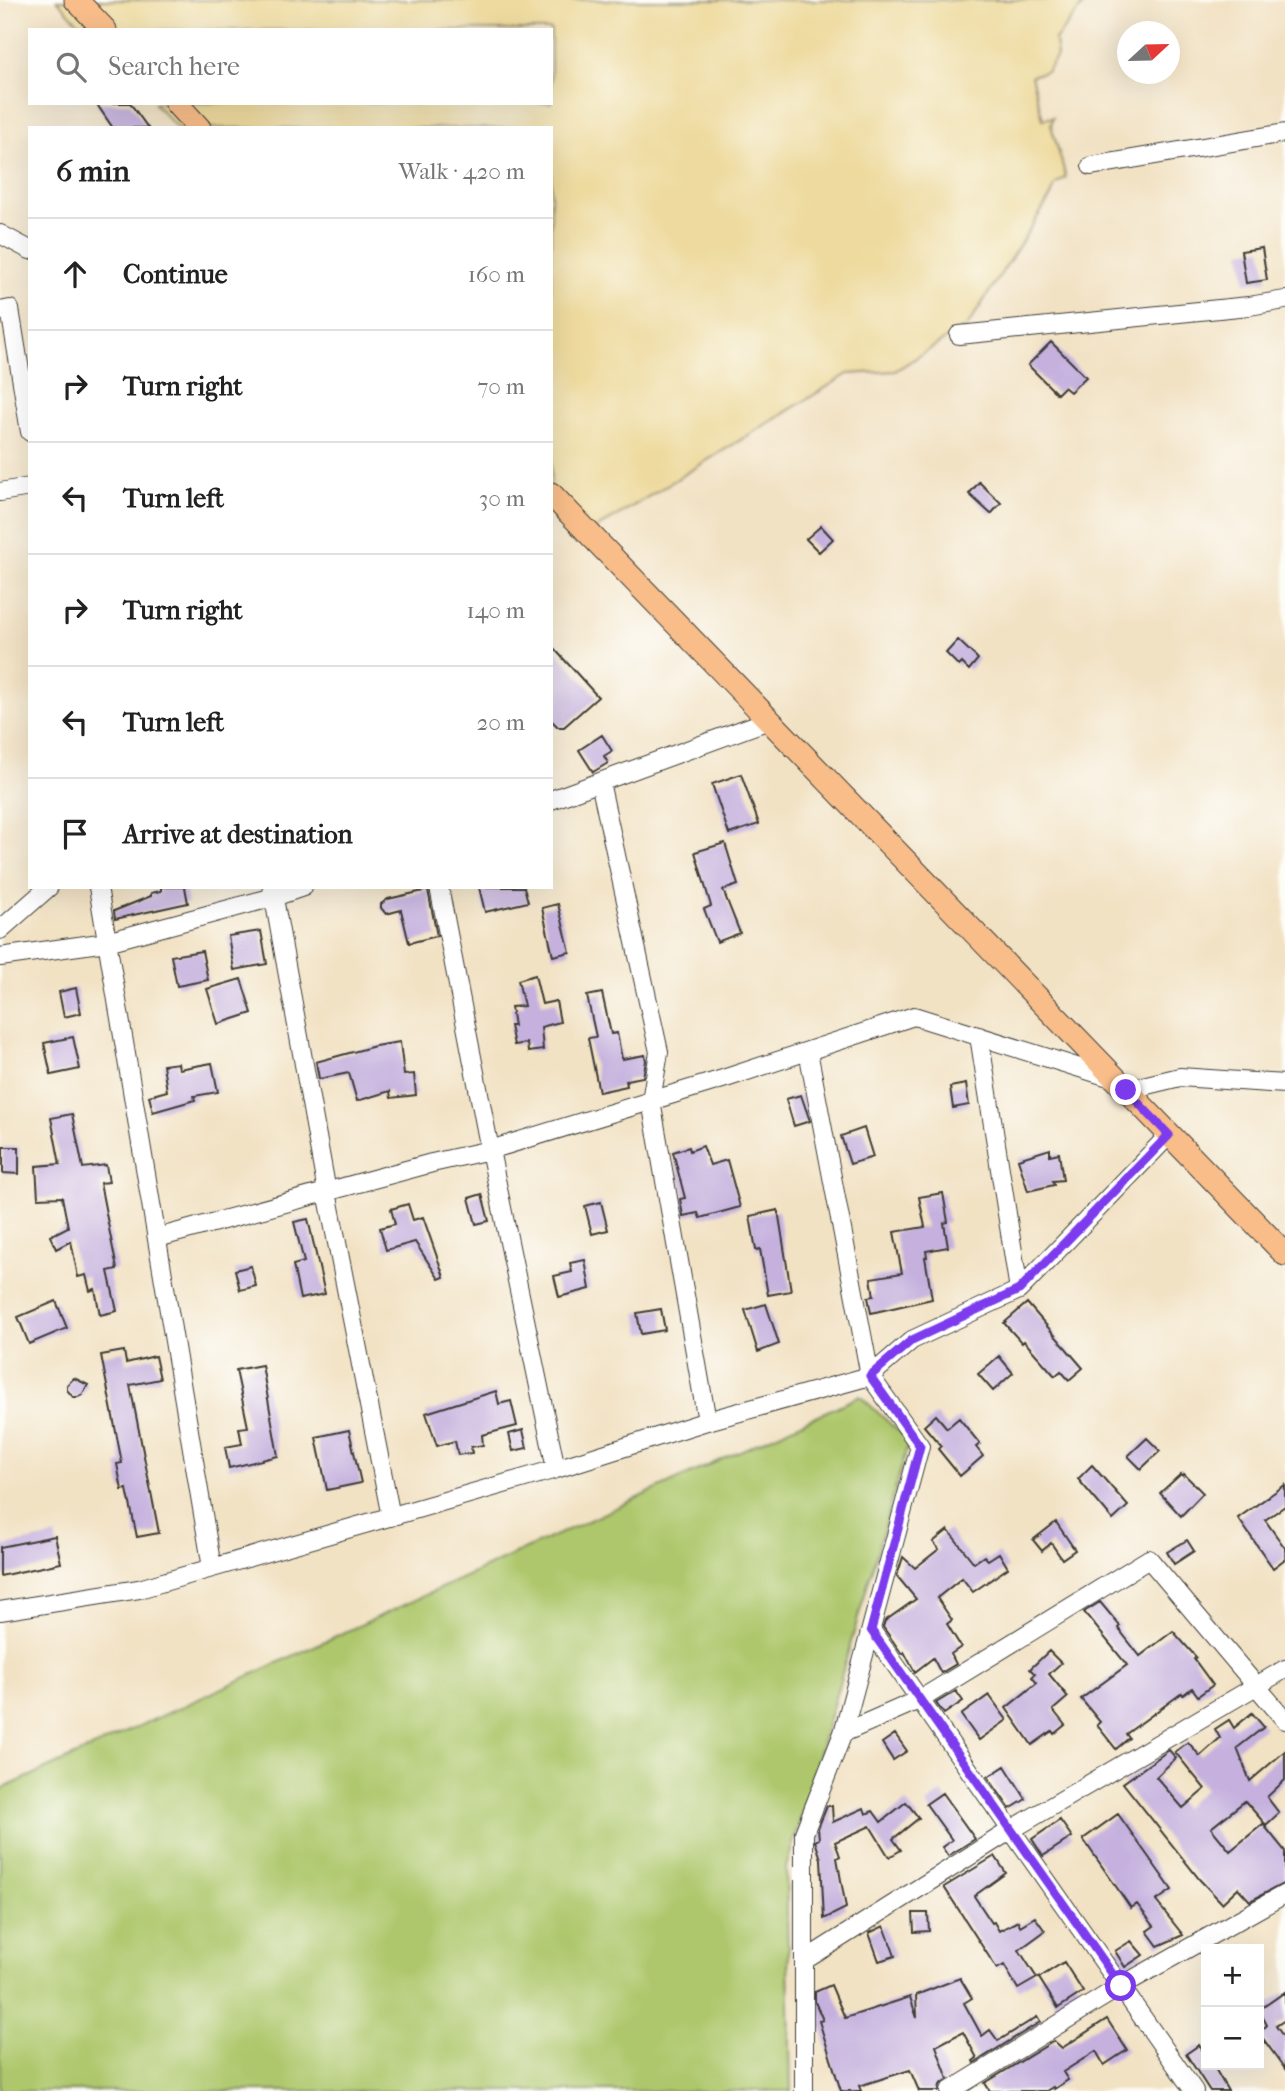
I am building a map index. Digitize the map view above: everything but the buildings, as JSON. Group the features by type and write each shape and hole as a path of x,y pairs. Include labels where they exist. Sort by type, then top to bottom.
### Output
{"main road":[{"path":"76,0 103,28"},
{"path":"178,105 197,126"},
{"path":"553,496 1285,1254"}],"street":[{"path":"1091,166 1285,133"},
{"path":"0,234 28,249"},
{"path":"959,335 1249,306 1285,300"},
{"path":"0,311 10,309 28,420"},
{"path":"0,492 28,487"},
{"path":"553,799 769,719"},
{"path":"600,782 659,1052 650,1101 707,1421"},
{"path":"0,930 47,889"},
{"path":"98,889 212,1568"},
{"path":"0,957 107,942 291,889"},
{"path":"439,889 556,1469"},
{"path":"273,892 327,1192 391,1517"},
{"path":"157,1238 490,1150 914,1016 1120,1085 1180,1077 1285,1084"},
{"path":"979,1036 1019,1290"},
{"path":"804,2091 804,1833 843,1733 920,1446 870,1376 808,1051"},
{"path":"0,1611 139,1589 556,1469 707,1421 870,1376 912,1340 1019,1290 1169,1135"},
{"path":"843,1733 921,1699 1149,1559 1285,1720"},
{"path":"871,1630 1194,2091"},
{"path":"805,1960 1011,1830 1285,1669"},
{"path":"950,2091 1121,1986 1285,1894"}],"green space":[{"path":"860,1396 909,1441 786,1868 791,2091 0,2091 0,1790"}],"sand":[{"path":"57,0 1087,0 1055,40 1057,56 1047,71 1031,76 1043,119 1053,117 1051,125 1066,177 1055,185 1051,196 968,325 895,371 848,374 589,533 576,537 553,513 553,126 175,126 156,105 553,105 553,28 83,28"}],"route":[{"path":"1121,1986 871,1630 920,1446 870,1376 912,1340 1019,1290 1169,1135 1126,1090"}]}
